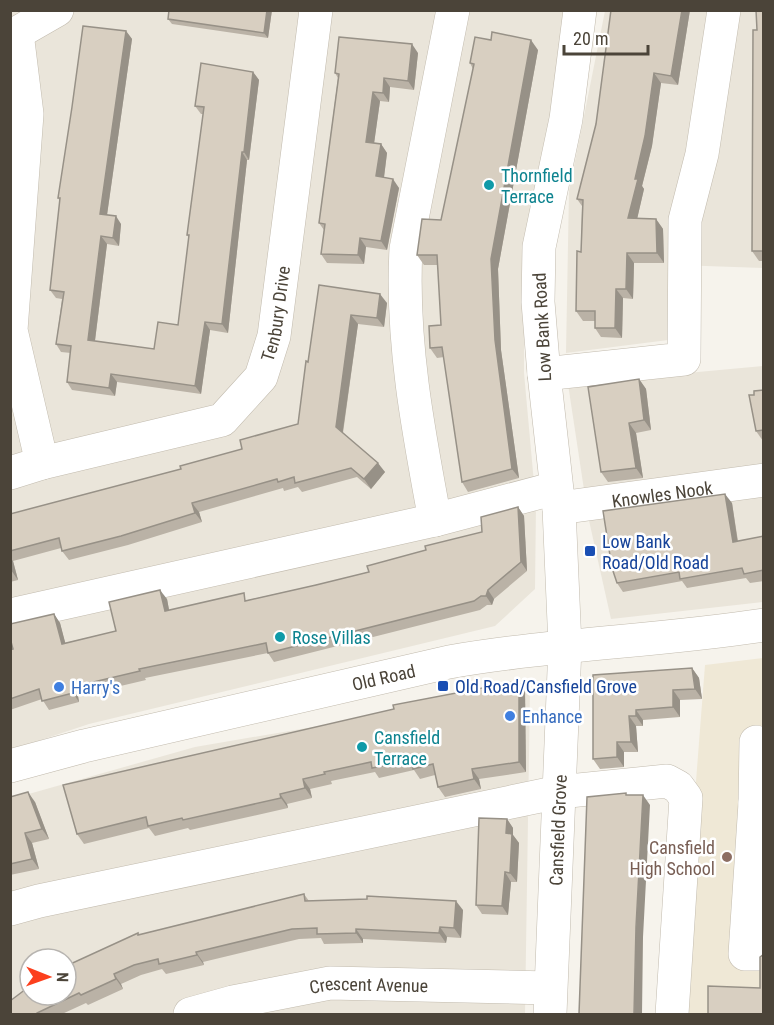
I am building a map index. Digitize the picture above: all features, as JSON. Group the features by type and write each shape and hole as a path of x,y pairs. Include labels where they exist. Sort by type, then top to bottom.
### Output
{"street":[{"path":"42,464 11,330 27,114 14,35 57,10"},
{"name":"Tenbury Drive","path":"10,473 222,420 261,377 274,336 316,10"},
{"path":"435,520 420,445 411,373 405,314 405,272 406,249 453,10"},
{"name":"Low Bank Road","path":"565,646 558,498 538,302 539,247 566,119 580,10"},
{"path":"544,374 684,358 685,220 702,154 724,10"},
{"name":"Knowles Nook","path":"10,615 435,520 558,498 764,480"},
{"name":"Old Road","path":"10,765 449,662 565,646 645,640 764,625"},
{"name":"Cansfield Grove","path":"550,1001 565,646"},
{"path":"756,742 759,803 745,954 764,954"},
{"path":"10,909 560,792 667,781 678,787 686,798 672,1014"},
{"name":"Crescent Avenue","path":"190,1014 234,1008 330,983 550,1001"}],"shaded area":[{"path":"10,11 567,11 555,102 524,263 524,373 536,505 535,589 495,626 89,724 11,750"},
{"path":"605,11 763,11 763,268 677,265 676,339 566,353 569,191"},
{"path":"763,366 763,602 611,619 588,516 568,384"},
{"name":"Cansfield High School","path":"763,658 763,1014 678,1014 705,665"},
{"path":"530,690 525,1014 11,1014 11,799 195,747"}],"building":[{"path":"169,10 267,10 264,33 168,19"},
{"path":"611,10 682,10 671,76 654,73 645,136 635,179 638,179 628,218 656,219 657,253 627,253 626,289 616,289 615,328 595,328 595,311 576,311 577,251 581,252 583,200 577,199 596,124"},
{"path":"756,10 764,10 764,251 752,251 753,30 757,30"},
{"path":"83,26 126,31 100,214 116,216 113,238 101,236 88,340 154,349 158,322 178,325 204,107 195,106 201,63 253,72 222,324 205,322 195,386 111,374 109,388 67,382 71,346 56,344 64,292 50,290 60,198 58,198"},
{"path":"492,32 531,40 491,259 495,340 512,469 462,482 442,347 430,348 429,326 441,325 437,255 417,255 422,219 441,220 474,64 470,63 475,37 491,40"},
{"path":"339,37 412,44 408,81 384,78 383,93 373,92 366,142 381,144 376,176 393,179 381,241 360,238 358,255 321,254 325,224 319,223 339,74 335,73"},
{"path":"319,285 380,294 377,318 351,315 336,427 378,463 364,479 351,468 295,483 294,477 278,482 277,479 192,503 195,513 121,536 62,551 59,538 10,551 10,514 181,469 180,466 242,449 240,440 298,424"},
{"path":"639,379 644,420 629,423 636,468 601,472 588,387"},
{"path":"764,390 764,430 756,431 749,395 754,395 754,391"},
{"path":"725,494 733,542 764,536 764,570 744,574 742,568 680,579 679,572 617,583 612,568 603,511"},
{"path":"518,507 521,562 488,590 486,596 481,596 474,601 268,653 266,643 139,669 140,671 72,687 73,693 42,701 39,689 10,699 10,650 13,649 10,624 54,614 62,644 116,631 109,602 160,590 165,611 244,593 245,601 316,585 369,572 367,566 426,550 425,546 482,532 481,517"},
{"path":"692,668 695,689 673,690 673,707 636,710 636,716 629,716 631,742 617,742 617,757 593,759 593,675"},
{"path":"519,681 519,762 472,769 474,779 438,787 433,764 413,769 411,760 372,768 371,762 303,779 305,788 280,794 281,798 148,826 146,817 77,834 63,785 394,709 393,705"},
{"path":"28,792 42,829 25,833 32,859 10,864 10,797"},
{"path":"626,793 626,795 643,795 634,1014 579,1014 587,797"},
{"path":"479,818 507,819 506,833 512,834 510,873 505,872 502,906 476,905"},
{"path":"304,894 305,901 367,899 367,896 456,901 454,928 440,927 439,933 356,929 356,933 317,934 317,928 292,929 196,952 197,955 159,964 158,959 134,965 114,974 116,979 81,995 78,993 78,960 138,933 138,935"},
{"path":"764,954 764,1014 708,1014 708,986 760,988 760,957"},
{"path":"18,995 18,1007 50,1007 37,1014 10,1014 10,1001"}],"place":[{"name":"Thornfield Terrace","path":"489,185"},
{"name":"Low Bank Road/Old Road","path":"590,551"},
{"name":"Rose Villas","path":"280,637"},
{"name":"Old Road/Cansfield Grove","path":"443,686"},
{"name":"Harry's","path":"59,687"},
{"name":"Enhance","path":"510,716"},
{"name":"Cansfield Terrace","path":"362,747"},
{"name":"Cansfield High School","path":"727,857"}]}
